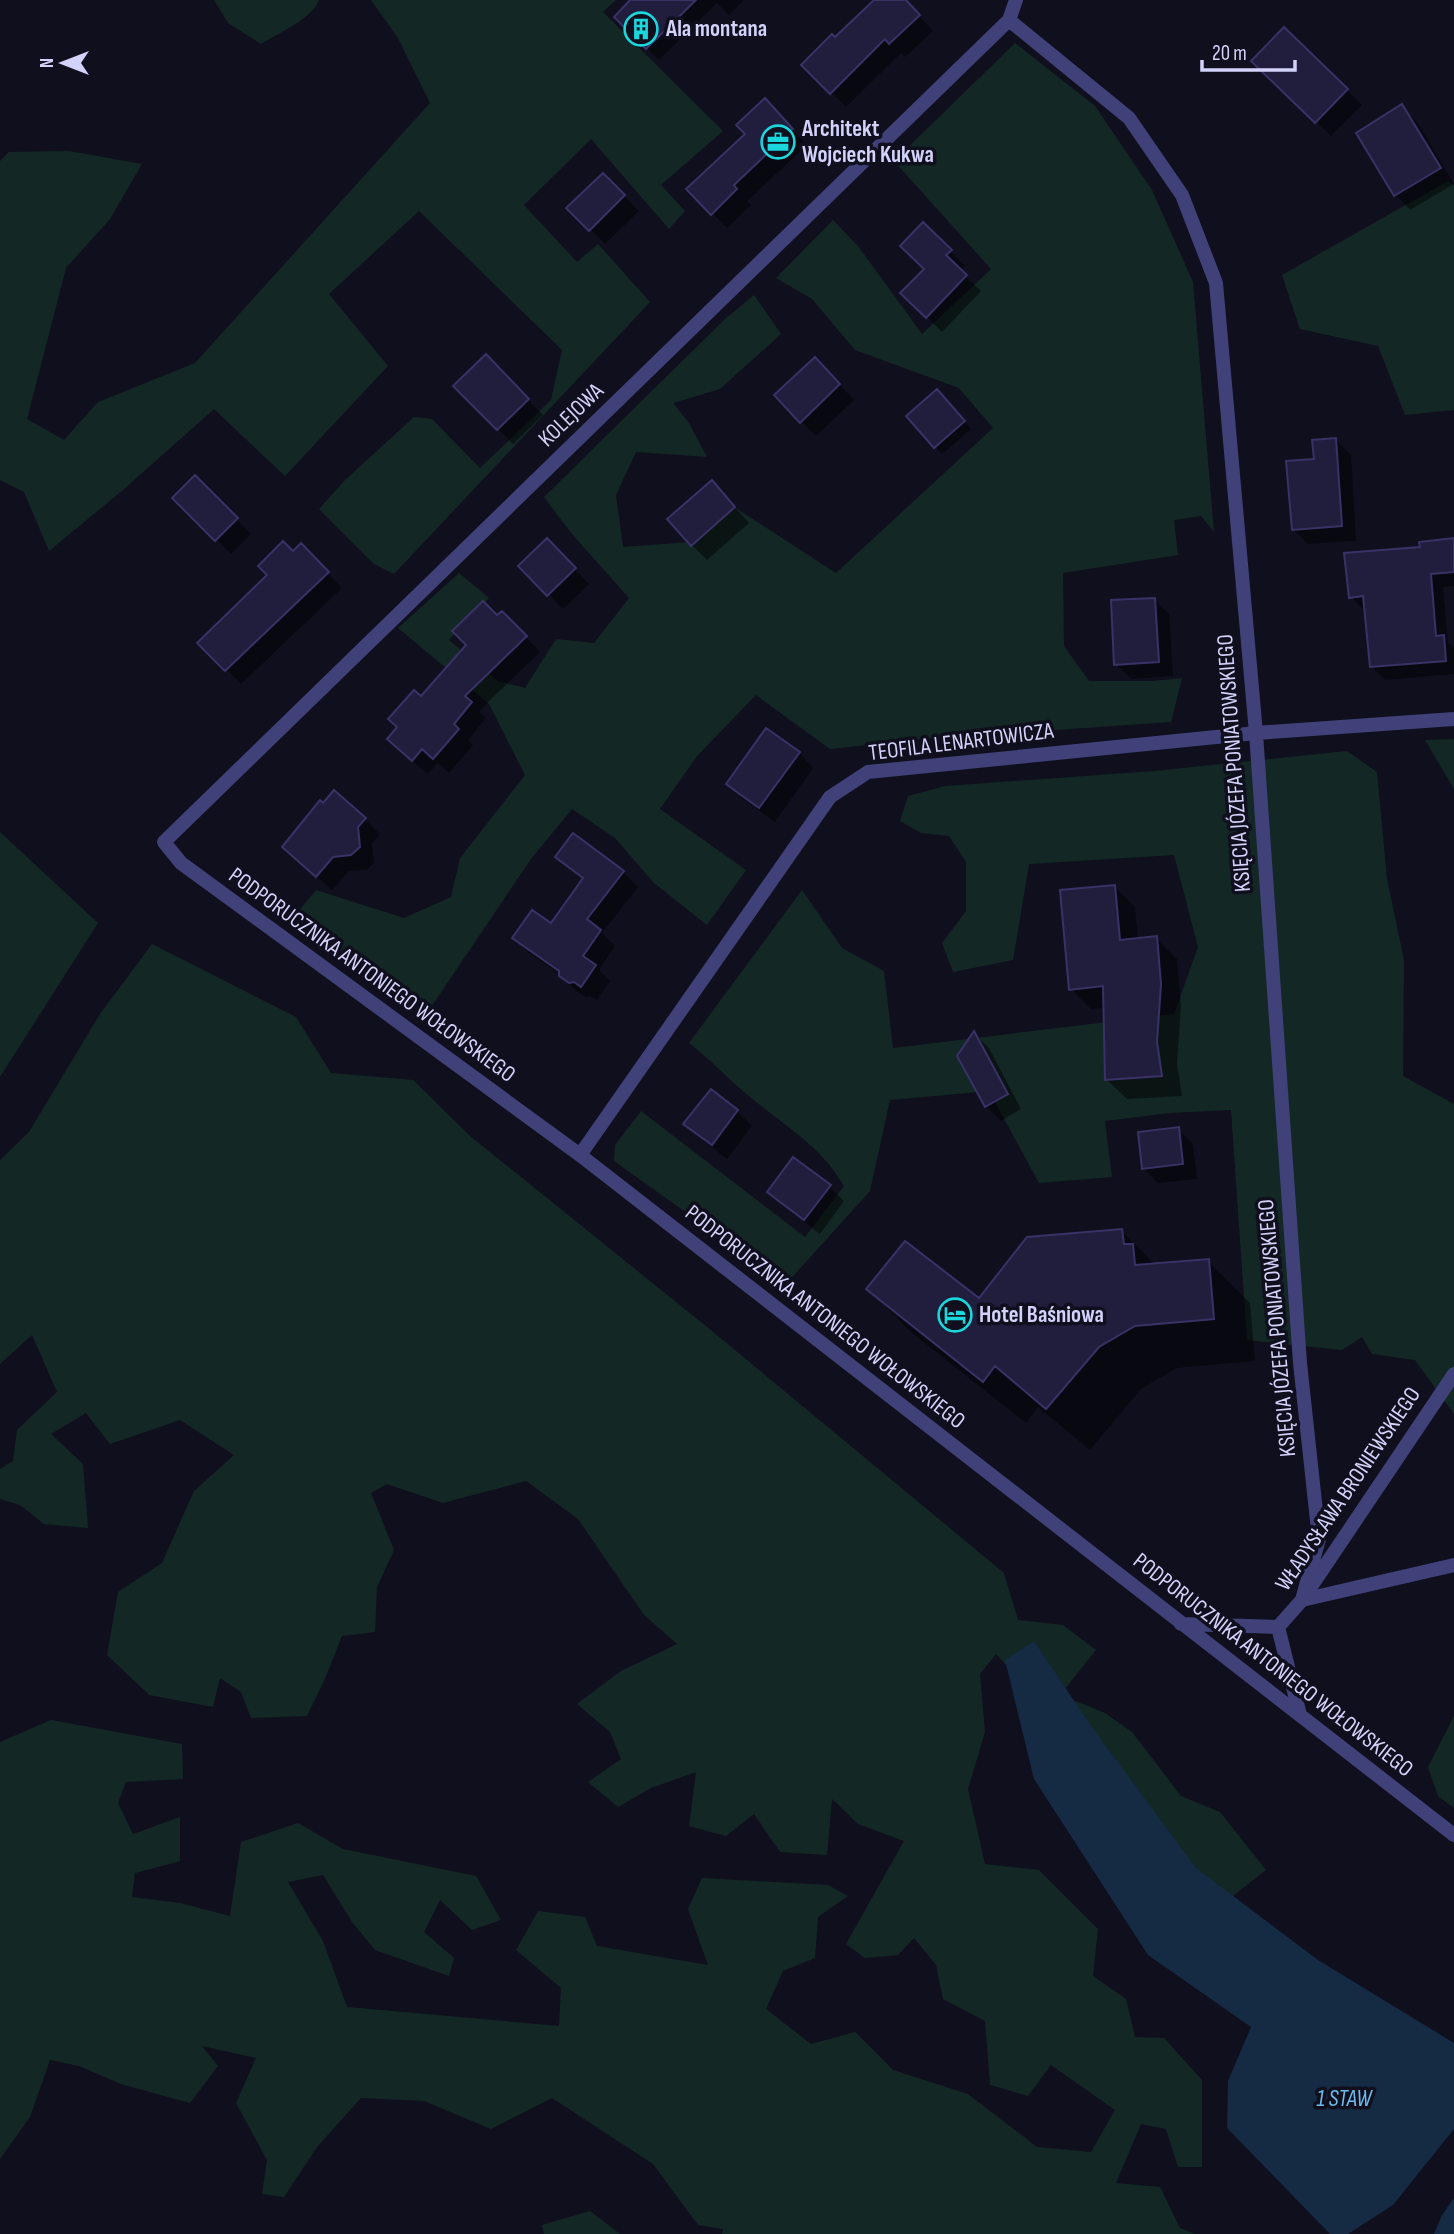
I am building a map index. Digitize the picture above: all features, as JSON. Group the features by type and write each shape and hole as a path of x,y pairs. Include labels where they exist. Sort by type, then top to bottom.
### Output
{"street":[{"path":"1009,20 1016,0"},
{"name":"KSIĘCIA JÓZEFA PONIATOWSKIEGO","path":"1009,20 1129,118 1182,195 1216,283 1256,733 1300,1363 1319,1539 1302,1600"},
{"name":"KOLEJOWA","path":"164,842 1009,20"},
{"name":"TEOFILA LENARTOWICZA","path":"580,1155 830,797 868,772 1256,733 1454,719"},
{"name":"PODPORUCZNIKA ANTONIEGO WOŁOWSKIEGO","path":"164,842 181,863 580,1155 1454,1835"},
{"name":"WŁADYSŁAWA BRONIEWSKIEGO","path":"1278,1627 1302,1600 1454,1374"},
{"path":"1302,1600 1454,1565"},
{"path":"1181,1623 1278,1627 1300,1715"}],"green space":[{"path":"214,0 319,0 310,13 261,44 228,23"},
{"path":"371,0 616,0 603,12 723,131 661,185 685,211 669,229 591,139 524,205 577,262 598,244 650,302 394,574 374,564 319,509 345,480 414,417 432,419 480,468 551,400 562,350 419,211 329,294 388,366 285,476 214,409 49,551 24,492 0,480 0,161 9,152 69,151 142,164 110,219 66,268 27,419 64,440 98,402 195,363 430,103 398,38"},
{"path":"1015,43 1095,106 1152,190 1193,282 1214,532 1201,516 1174,520 1178,555 1063,573 1064,646 1089,681 1182,678 1171,722 924,739 830,749 756,695 697,756 660,809 746,870 707,925 654,883 615,838 572,809 531,859 425,1016 291,920 316,890 404,918 451,897 460,858 525,775 489,704 398,628 459,573 489,598 449,640 498,681 525,688 556,639 594,643 629,598 571,533 544,497 725,319 754,295 781,334 720,389 673,403 689,423 707,457 636,452 616,495 623,547 690,542 725,501 836,573 993,428 959,388 855,350 812,299 776,278 833,220 858,246 922,334 991,269 894,161"},
{"path":"1448,181 1454,186 1454,410 1405,415 1378,346 1300,329 1282,275"},
{"path":"1454,739 1454,789 1425,740"},
{"path":"1347,751 1377,772 1387,879 1404,960 1403,1076 1454,1104 1454,1414 1415,1360 1372,1354 1362,1337 1342,1350 1247,1340 1231,1110 1170,1113 1105,1121 1112,1177 1039,1183 989,1091 890,1100 870,1191 786,1284 614,1161 615,1145 641,1111 805,1237 844,1186 824,1159 802,1137 742,1090 689,1043 802,890 842,948 884,971 893,1048 1174,1014 1198,947 1174,855 1029,864 1013,960 953,972 942,943 966,911 966,862 949,836 921,833 900,821 908,796 945,786 1154,771"},
{"path":"0,832 98,923 0,1077"},
{"path":"152,944 296,1017 331,1073 413,1080 470,1136 712,1331 1004,1573 1018,1620 1063,1625 1096,1650 1060,1695 1105,1713 1132,1732 1181,1796 1220,1812 1266,1870 1211,1913 1070,1735 996,1654 980,1674 985,1732 968,1789 985,1864 1039,1870 1098,1929 1093,1976 1126,1999 1135,2037 1164,2038 1202,2080 1202,2167 1178,2167 1166,2129 1141,2124 1116,2183 1160,2187 1180,2228 1195,2234 722,2234 723,2229 698,2225 653,2164 552,2098 491,2129 424,2101 361,2098 317,2147 284,2197 262,2194 267,2160 236,2103 256,2058 202,2046 218,2066 190,2103 121,2084 79,2066 50,2060 30,2117 0,2159 0,1742 51,1720 182,1744 183,1779 126,1782 118,1803 133,1834 180,1817 180,1861 135,1873 132,1897 180,1903 230,1916 241,1842 298,1823 343,1849 476,1876 501,1920 472,1930 440,1900 424,1932 454,1958 449,1976 375,1950 352,1922 323,1875 288,1882 323,1941 347,2007 559,2026 561,1988 516,1950 538,1911 585,1917 597,1946 708,1965 688,1909 702,1878 828,1885 848,1896 818,1917 815,1958 783,1971 766,2009 811,2044 855,2032 893,2070 968,2094 1037,2147 1091,2152 1115,2110 1051,2065 1028,2096 990,2085 985,2021 943,1999 936,1965 914,1938 898,1955 865,1958 846,1944 904,1841 858,1824 832,1799 827,1855 780,1852 754,1814 726,1836 689,1826 696,1772 651,1788 618,1807 588,1782 621,1759 610,1732 577,1704 621,1671 677,1644 644,1615 578,1519 526,1481 443,1503 387,1484 371,1493 394,1550 377,1587 375,1632 342,1636 307,1716 251,1718 241,1692 220,1678 213,1707 149,1695 107,1655 118,1592 162,1563 194,1491 234,1455 180,1420 110,1444 86,1413 51,1434 83,1464 88,1528 44,1524 20,1505 0,1499 0,1469 13,1461 17,1430 57,1392 32,1335 0,1364 0,1160 29,1132 100,1014"},
{"path":"1454,1716 1454,1808 1438,1796 1428,1767"},
{"path":"590,2211 620,2234 544,2234 542,2225"}],"water":[{"name":"1 STAW","path":"1034,1641 1089,1723 1196,1868 1318,1960 1454,2043 1454,2129 1393,2205 1348,2234 1330,2234 1227,2128 1228,2081 1251,2027 1148,1955 1034,1779 1005,1660"},
{"path":"1454,2198 1454,2234 1434,2234 1442,2215"}],"building":[{"path":"630,0 696,0 646,49 614,17"},
{"path":"874,0 906,0 920,15 889,44 885,39 830,94 801,65 832,34 835,37"},
{"path":"1284,27 1348,89 1315,123 1251,61"},
{"path":"765,98 793,129 734,185 737,189 711,215 686,189 745,134 736,125"},
{"path":"1402,104 1441,168 1394,196 1356,133"},
{"path":"603,173 625,195 589,231 566,208"},
{"path":"923,222 952,250 946,255 967,275 926,318 900,293 924,269 900,246"},
{"path":"486,354 529,399 497,430 453,386"},
{"path":"815,357 840,384 800,423 774,395"},
{"path":"937,389 965,421 934,448 906,416"},
{"path":"1336,438 1342,526 1292,530 1286,461 1314,459 1312,440"},
{"path":"195,475 238,518 215,541 172,498"},
{"path":"712,480 735,507 691,546 667,519"},
{"path":"547,538 576,568 547,596 518,566"},
{"path":"1454,538 1454,572 1431,574 1436,636 1444,635 1446,661 1370,667 1363,596 1349,598 1344,553 1420,547 1419,542"},
{"path":"283,541 293,551 301,543 329,572 225,671 197,643 267,575 258,566"},
{"path":"1155,598 1159,662 1114,665 1111,600"},
{"path":"483,601 497,615 502,611 527,636 465,696 472,702 454,724 459,729 433,759 422,749 412,761 387,739 397,727 388,719 414,690 421,696 466,645 452,631"},
{"path":"766,728 800,752 759,808 726,784"},
{"path":"334,790 366,818 358,827 360,847 351,855 333,857 316,877 282,847 320,800 323,803"},
{"path":"573,833 624,871 587,919 601,930 583,956 596,965 581,987 559,976 559,971 512,938 532,910 551,923 583,878 555,857"},
{"path":"1115,885 1120,940 1157,936 1161,984 1157,1042 1162,1076 1105,1080 1103,986 1069,990 1060,890"},
{"path":"974,1031 1008,1094 985,1107 957,1056"},
{"path":"711,1089 738,1110 712,1145 683,1124"},
{"path":"1179,1127 1183,1164 1142,1169 1138,1132"},
{"path":"793,1157 831,1185 804,1220 767,1192"},
{"path":"1122,1229 1124,1244 1133,1244 1135,1265 1209,1259 1214,1319 1135,1326 1099,1347 1046,1409 995,1366 983,1382 866,1289 905,1241 979,1298 1027,1237"}],"place":[{"name":"Ala montana","path":"641,29"},
{"name":"Architekt Wojciech Kukwa","path":"778,142"},
{"name":"Hotel Baśniowa","path":"955,1315"}]}
